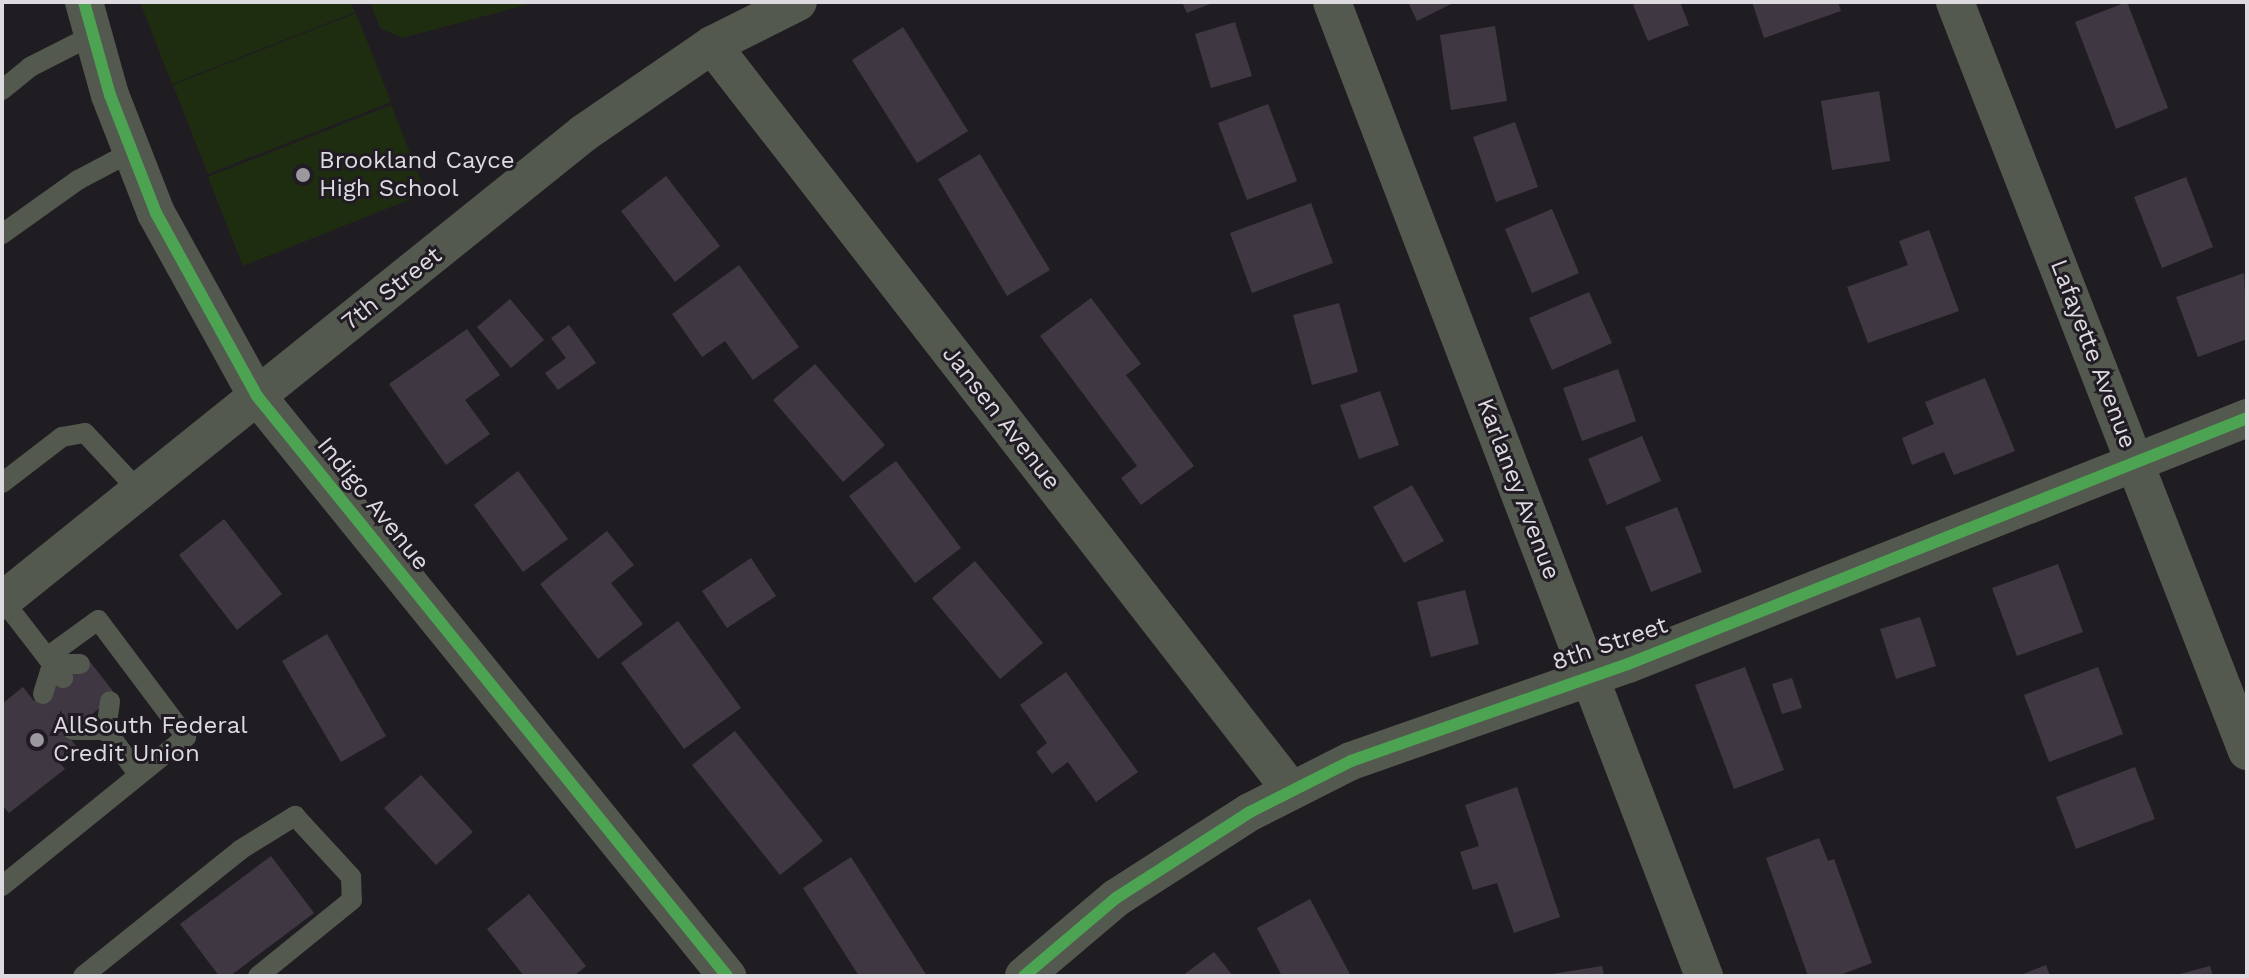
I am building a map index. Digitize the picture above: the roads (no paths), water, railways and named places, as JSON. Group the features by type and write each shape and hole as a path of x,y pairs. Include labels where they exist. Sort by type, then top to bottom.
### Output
{"street":[{"name":"7th Street","path":"2,600 584,133 712,45 798,2"},
{"name":"Karlaney Avenue","path":"1332,2 1704,976"},
{"name":"Lafayette Avenue","path":"1955,2 2247,751"},
{"name":"Indigo Avenue","path":"88,19 131,152 188,277 257,396 727,976"},
{"name":"Jansen Avenue","path":"712,45 1291,790"},
{"name":"8th Street","path":"1024,976 1116,898 1291,790 1351,761 1590,677 2247,418"}],"lane":[{"path":"2,90 88,19"},
{"path":"2,234 78,180 131,152"},
{"path":"2,483 62,437 85,433 139,491"},
{"path":"2,600 54,666"},
{"path":"2,886 186,737 98,620 54,666 43,694"},
{"path":"54,666 80,664"},
{"path":"73,730 99,722 110,701"},
{"path":"99,722 138,774"},
{"path":"83,976 240,850 295,816 351,877 352,900 258,976"}],"place":[{"name":"Brookland Cayce High School","path":"303,175"},
{"name":"AllSouth Federal Credit Union","path":"37,740"}]}
